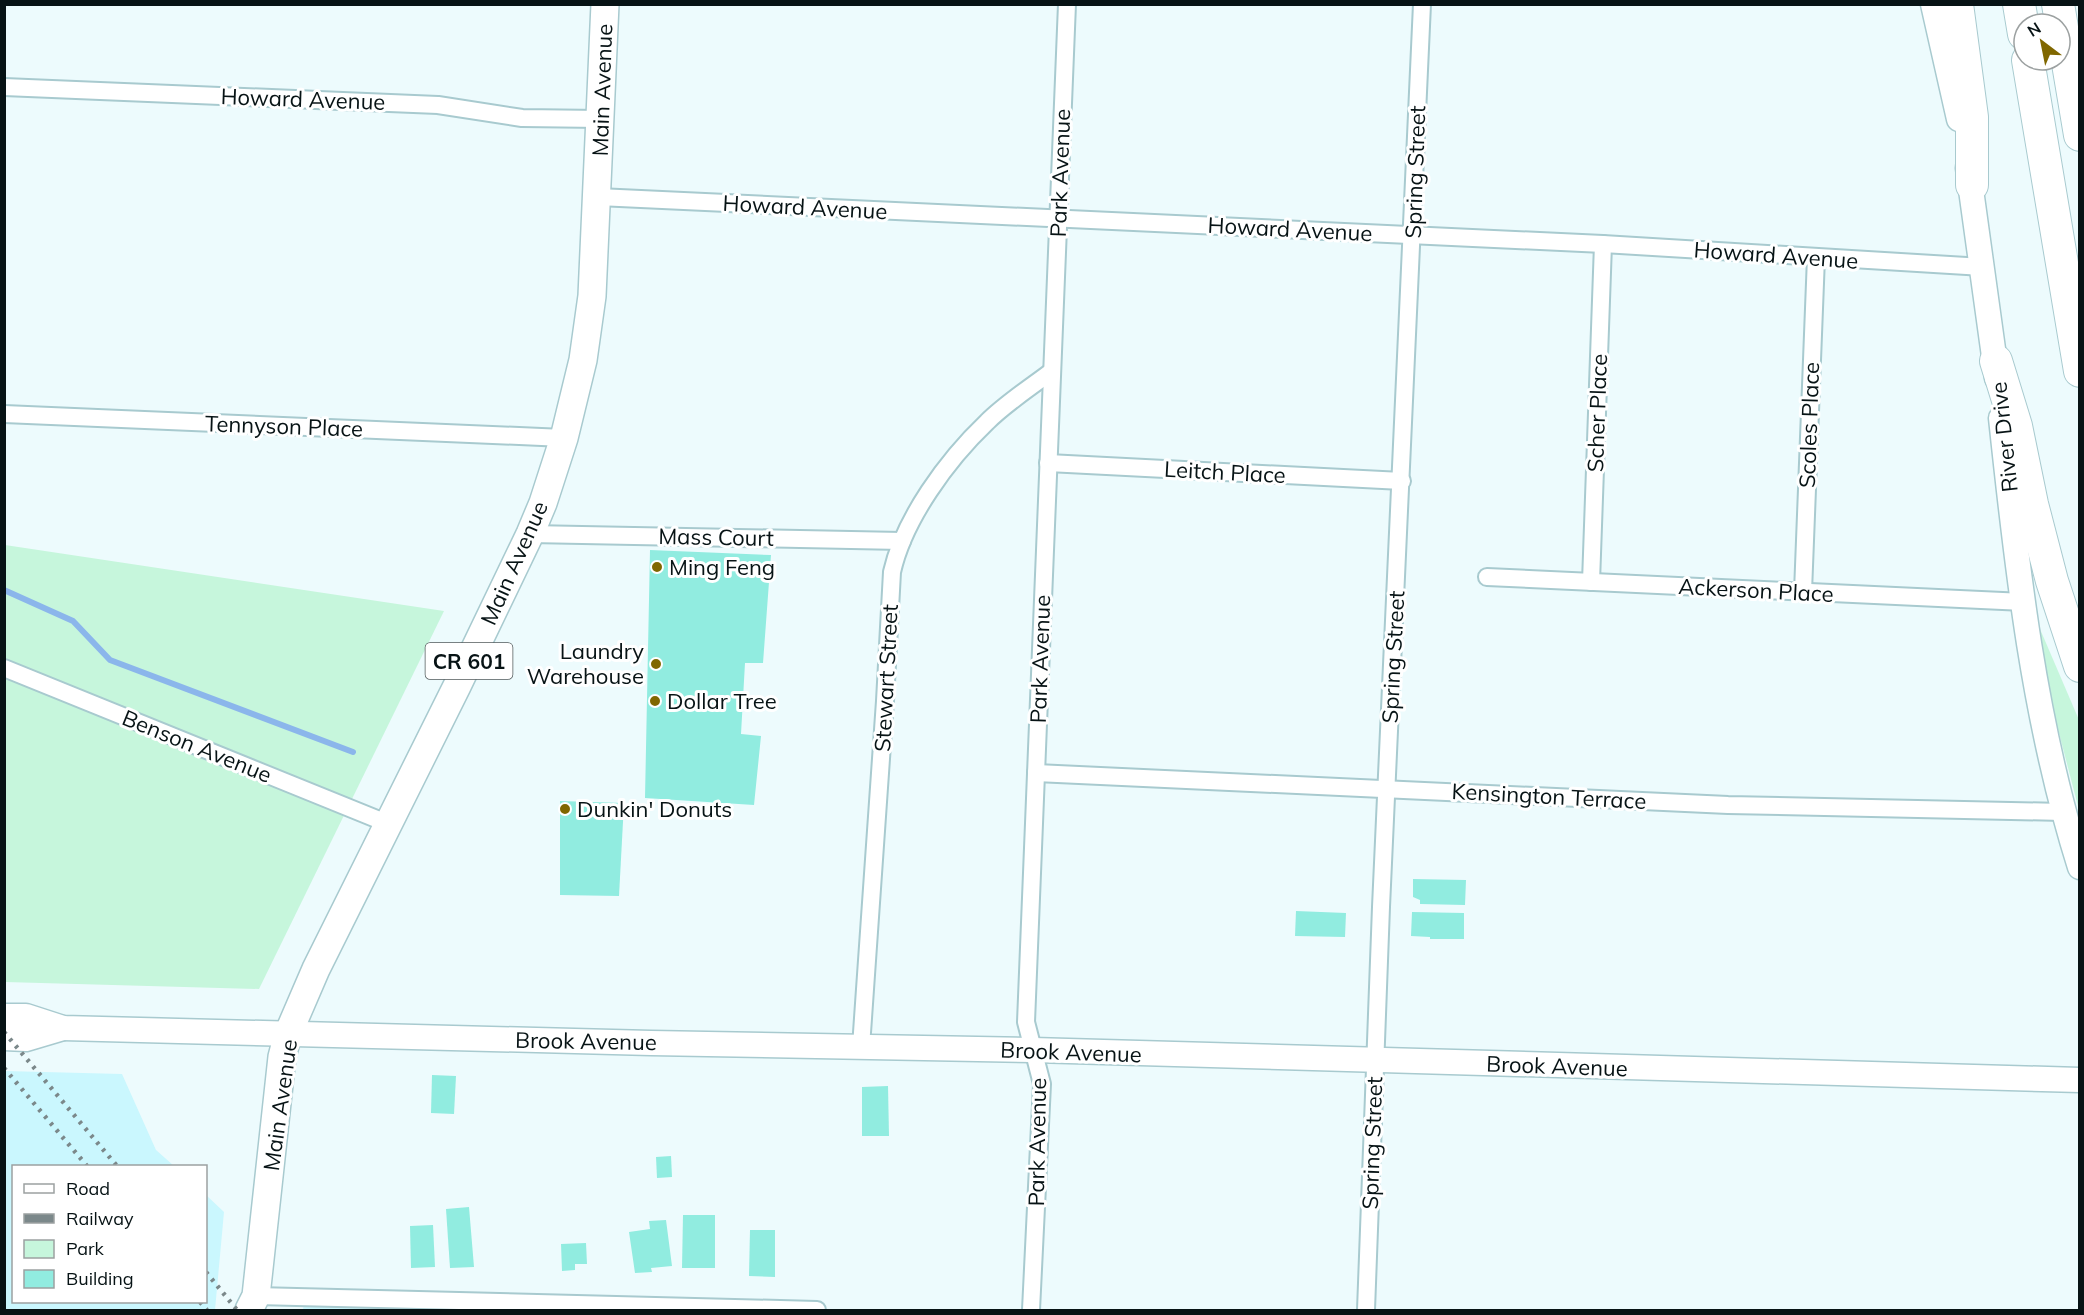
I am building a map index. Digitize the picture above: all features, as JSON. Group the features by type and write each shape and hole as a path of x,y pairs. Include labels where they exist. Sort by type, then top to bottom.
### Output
{"highway":[{"path":"1957,4 1972,117 1972,185"},
{"path":"2058,4 2079,135"},
{"path":"2077,4 2079,14"},
{"path":"2030,72 2079,371"},
{"path":"1996,361 2016,426 2032,504 2052,581 2079,666"}],"main road":[{"name":"Main Avenue","path":"255,1306 282,1057 288,1034 316,969 458,686 530,534 543,503 564,438 585,345 592,296 605,4"},
{"name":"River Drive","path":"1933,4 1972,185 1996,361 2006,464 2039,706 2063,812 2079,867"},
{"name":"Brook Avenue","path":"4,1016 26,1016 63,1028 1034,1050 2079,1080"},
{"name":"Brook Avenue","path":"4,1038 26,1039 63,1028"}],"street":[{"name":"Park Avenue","path":"1031,1311 1042,1084 1026,1023 1067,4"},
{"name":"Spring Street","path":"1366,1311 1422,4"},
{"name":"Howard Avenue","path":"4,87 438,105 522,118 601,119"},
{"name":"Howard Avenue","path":"598,197 1603,244 1983,267"},
{"name":"Scher Place","path":"1591,582 1603,244"},
{"name":"Scoles Place","path":"1803,592 1816,257"},
{"name":"Stewart Street","path":"861,1047 892,572 896,553 914,517 961,450 988,421 1052,370"},
{"name":"Tennyson Place","path":"4,414 564,438"},
{"name":"Leitch Place","path":"1048,463 1402,481"},
{"name":"Mass Court","path":"530,534 902,541"},
{"name":"Ackerson Place","path":"1487,577 2024,603"},
{"name":"Benson Avenue","path":"4,668 389,824"},
{"name":"Kensington Terrace","path":"1036,773 1728,805 2063,812"},
{"path":"255,1306 817,1311"}],"shaded area":[{"path":"5,1071 122,1074 156,1150 173,1165 12,1165 12,1303 207,1303 207,1196 224,1212 215,1310 5,1310"},
{"path":"305,1295 505,1302 505,1310 303,1310"}],"green space":[{"path":"5,545 444,611 259,989 5,982"},
{"path":"2040,629 2079,720 2079,810 2045,679"}],"building":[{"path":"650,550 771,555 763,663 745,663 741,734 761,736 754,805 645,798"},
{"path":"560,801 624,803 619,896 560,895"},
{"path":"1413,879 1466,880 1465,905 1420,904 1420,900 1413,897"},
{"path":"1296,911 1346,913 1345,937 1295,936"},
{"path":"1412,912 1464,913 1464,939 1430,939 1430,937 1411,936"},
{"path":"432,1075 456,1076 454,1114 431,1113"},
{"path":"888,1086 889,1136 862,1136 862,1087"},
{"path":"671,1156 672,1177 657,1178 656,1157"},
{"path":"469,1207 474,1267 450,1268 446,1209"},
{"path":"683,1215 715,1215 715,1268 682,1268"},
{"path":"666,1220 672,1266 651,1268 652,1272 635,1273 629,1232 650,1229 649,1221"},
{"path":"433,1225 435,1267 411,1268 410,1226"},
{"path":"750,1230 775,1230 775,1277 749,1276"},
{"path":"586,1243 587,1264 575,1264 575,1270 562,1271 561,1244"}],"waterway":[{"path":"4,590 73,621 110,660 353,752"}],"railway":[{"path":"4,1032 116,1165"},
{"path":"4,1068 86,1165"},
{"path":"207,1273 237,1310"},
{"path":"201,1303 207,1310"}],"place":[{"name":"Ming Feng","path":"657,567"},
{"name":"Laundry Warehouse","path":"656,664"},
{"name":"Dollar Tree","path":"655,701"},
{"name":"Dunkin' Donuts","path":"565,809"}]}
